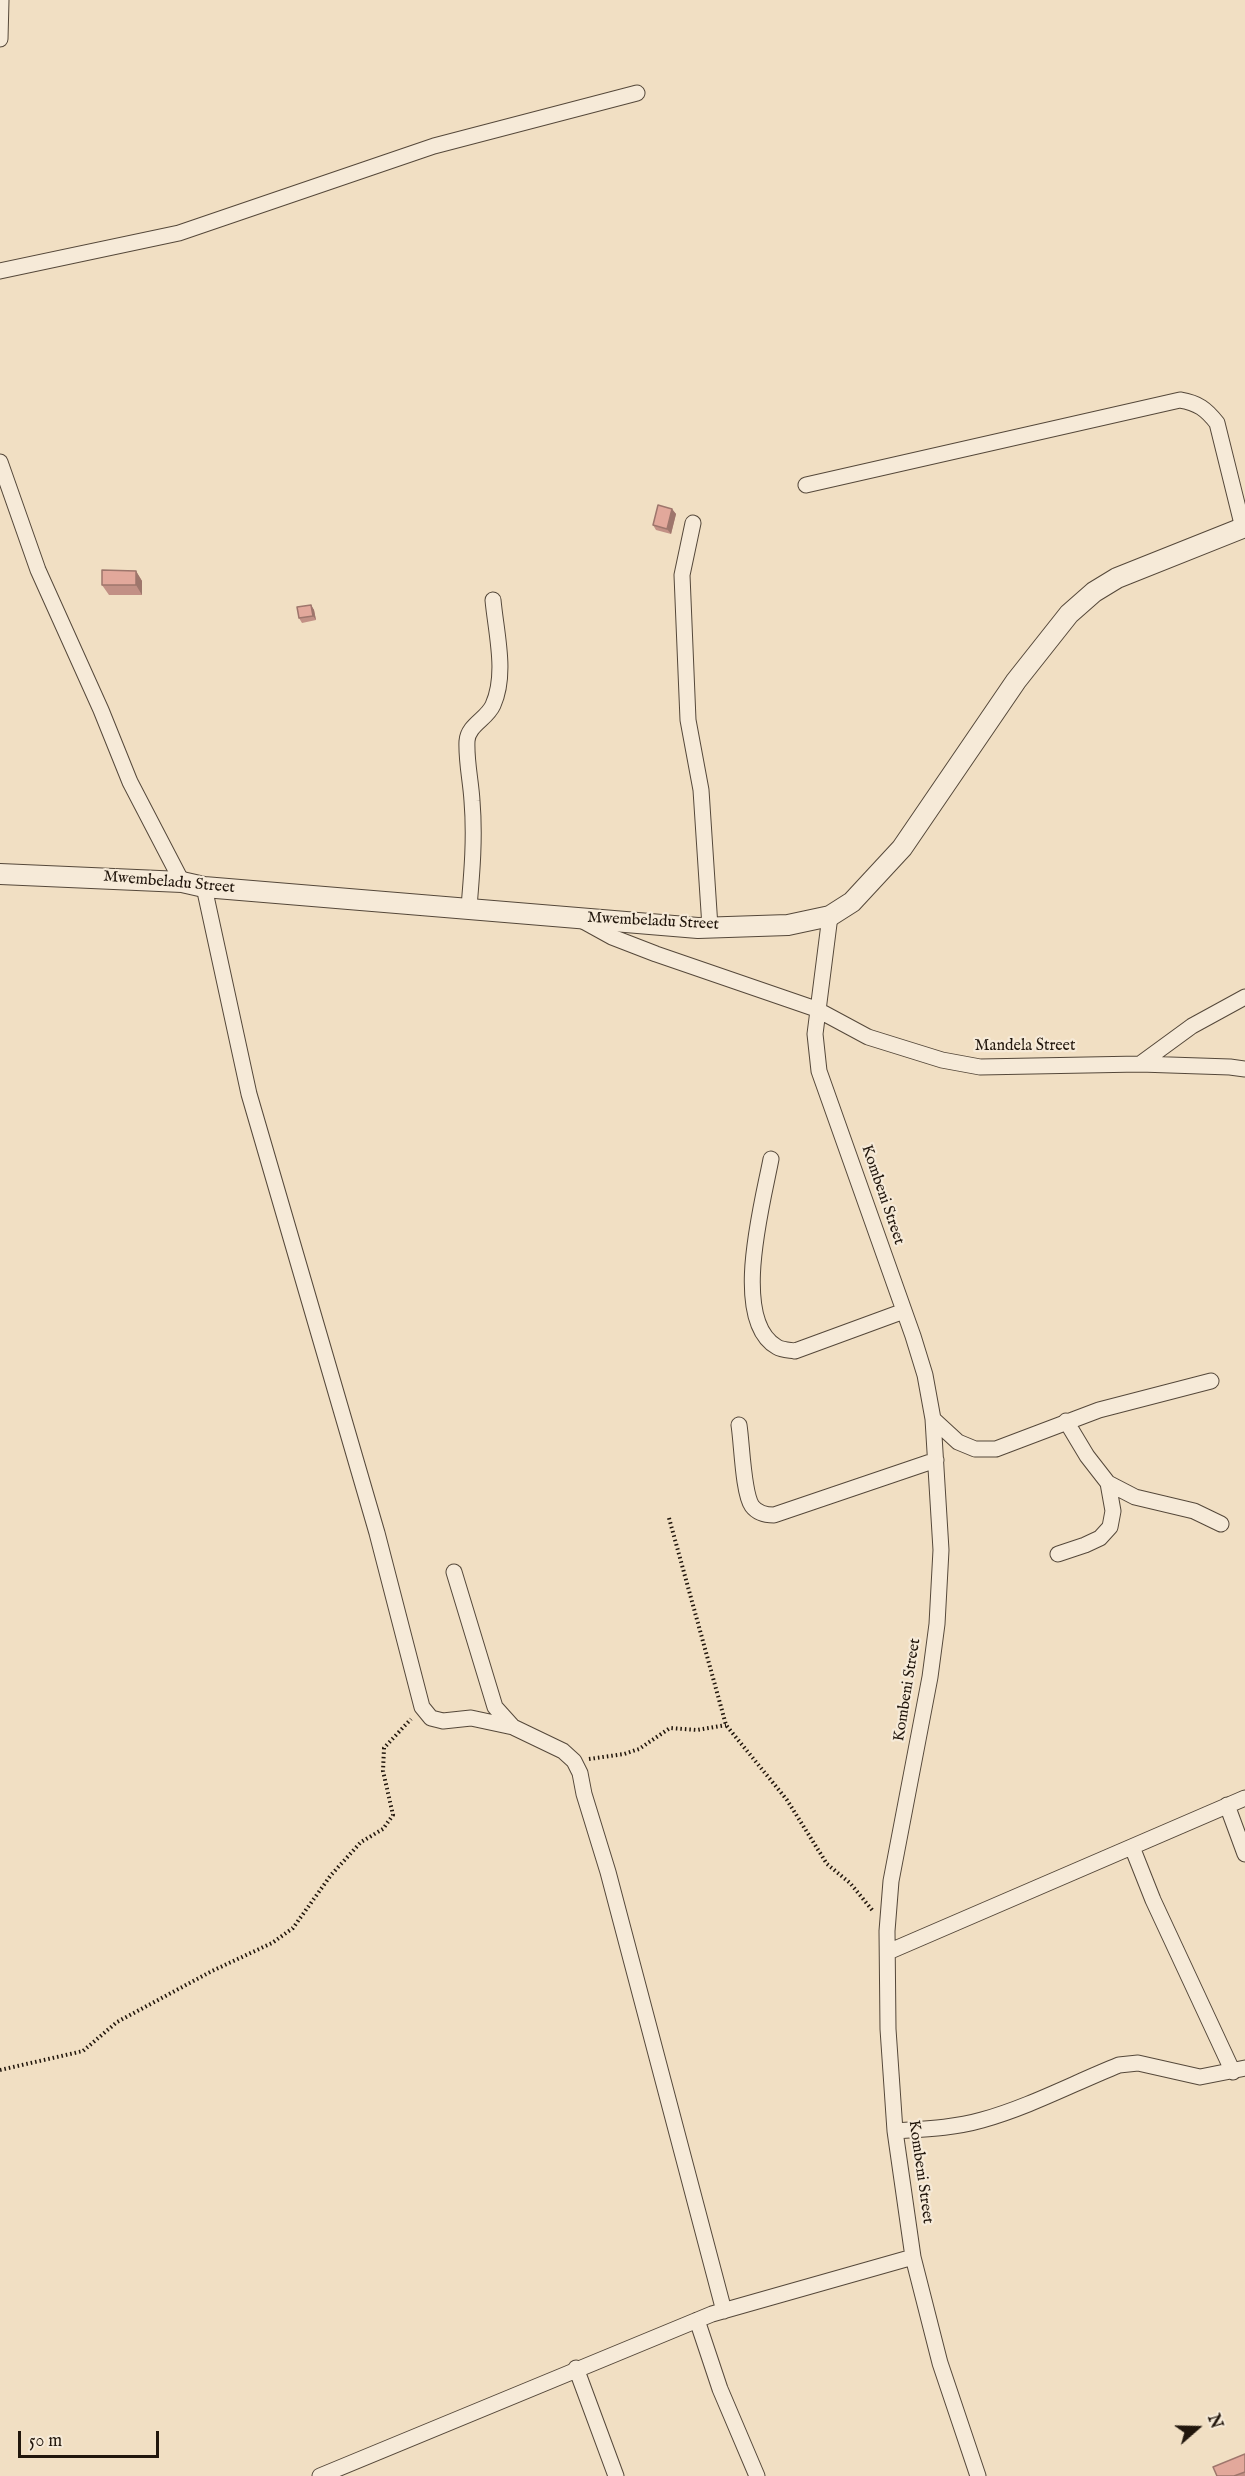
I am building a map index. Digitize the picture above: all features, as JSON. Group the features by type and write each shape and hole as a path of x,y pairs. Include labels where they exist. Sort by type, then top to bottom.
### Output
{"street":[{"path":"0,39 1,0"},
{"path":"0,271 179,233 434,146 637,93"},
{"path":"806,484 1180,400 1197,403 1217,423 1244,527"},
{"path":"0,462 38,570 101,710 130,782 182,882"},
{"path":"693,523 682,575 688,720 701,790 710,927"},
{"name":"Mwembeladu Street","path":"0,874 182,882 204,887 710,927 788,925 830,916 852,902 902,848 1016,681 1069,614 1094,592 1117,578 1244,527"},
{"path":"469,907 473,860 472,802 467,740 474,725 490,713 497,696 500,664 493,600"},
{"path":"204,887 249,1094 377,1533 422,1707 431,1718 443,1721 471,1718 513,1727 563,1751 574,1761 580,1773 584,1794 608,1872 724,2311"},
{"name":"Kombeni Street","path":"830,916 816,1009 815,1034 819,1071 925,1375 933,1419 941,1551 937,1624 930,1677 891,1881 887,1931 888,2030 895,2131 913,2257 940,2363 978,2476"},
{"name":"Mandela Street","path":"578,918 612,937 816,1009 868,1037 911,1052 980,1067 1140,1064 1245,1069"},
{"path":"1140,1064 1192,1026 1245,997"},
{"path":"771,1159 754,1251 751,1285 761,1333 778,1348 795,1351 904,1311"},
{"path":"933,1419 958,1442 975,1449 996,1449 1066,1421 1211,1381"},
{"path":"1066,1421 1087,1456 1108,1483 1135,1497 1194,1511 1221,1524"},
{"path":"739,1425 746,1486 752,1506 763,1515 774,1515 936,1460"},
{"path":"1058,1554 1093,1542 1110,1527 1113,1510 1108,1483"},
{"path":"454,1572 495,1707 513,1727"},
{"path":"888,1952 1245,1797"},
{"path":"1227,1805 1245,1854"},
{"path":"895,2131 955,2126 982,2120 1010,2111 1119,2065 1138,2063 1200,2077 1239,2070 1154,1900 1132,1847"},
{"path":"320,2476 576,2368 697,2320 913,2257"},
{"path":"697,2320 720,2389 758,2476"},
{"path":"576,2368 616,2476"}],"path":[{"path":"669,1518 726,1725 787,1800 827,1864 850,1883 887,1931"},
{"path":"0,2070 83,2051 117,2022 272,1942 293,1928 331,1875 361,1842 383,1829 393,1815 383,1771 384,1748 422,1707"},
{"path":"574,1761 624,1754 639,1749 670,1728 697,1730 726,1725"}],"building":[{"path":"658,505 672,509 667,529 653,525"},
{"path":"102,570 136,571 136,585 102,585"},
{"path":"311,605 313,616 299,618 297,607"},
{"path":"1245,2454 1245,2472 1234,2476 1217,2476 1213,2467"}]}
